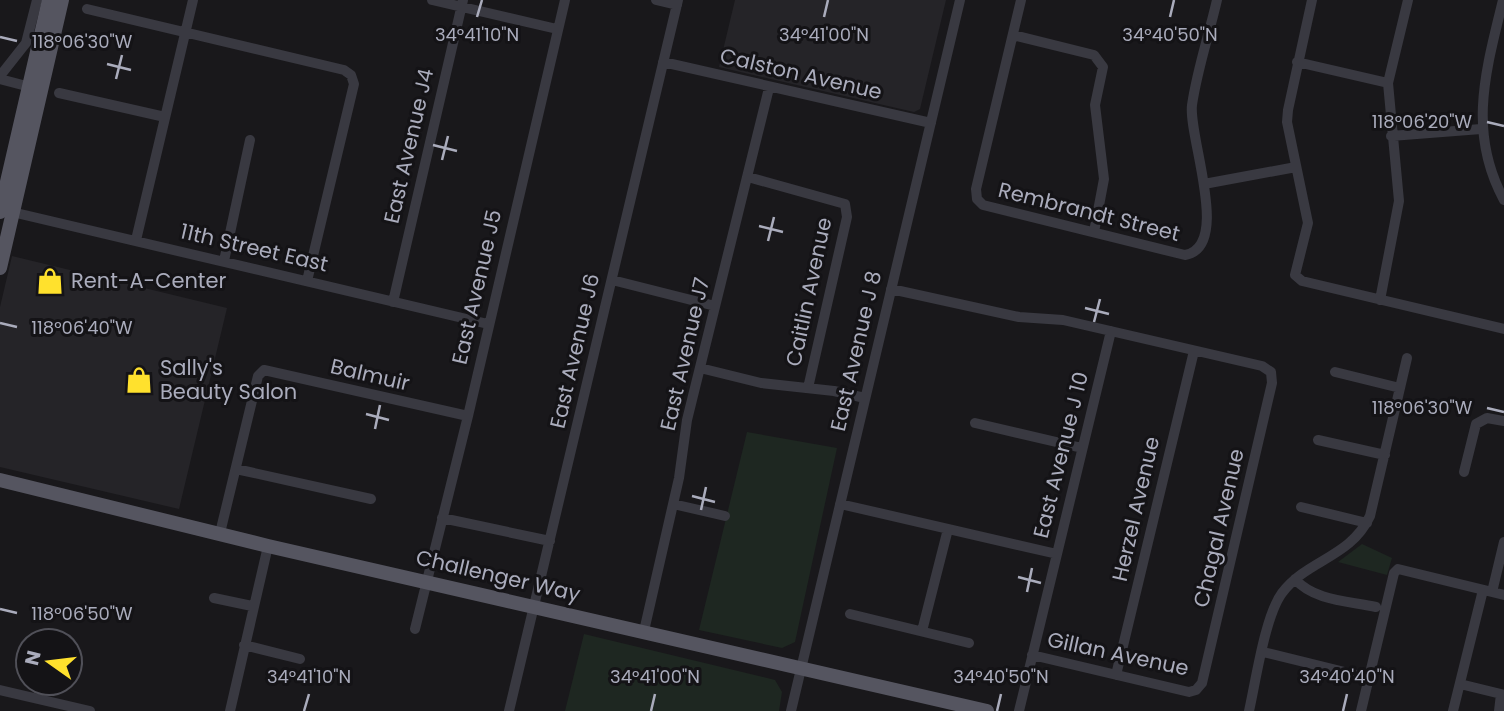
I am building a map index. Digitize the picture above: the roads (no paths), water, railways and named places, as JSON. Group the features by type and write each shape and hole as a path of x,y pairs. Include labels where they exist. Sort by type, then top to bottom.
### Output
{"main road":[{"path":"0,268 6,212 34,88 49,0"},
{"path":"34,88 62,0"},
{"name":"Challenger Way","path":"0,480 268,546 644,631 951,707 987,711"}],"street":[{"path":"34,88 0,78 26,43 37,0"},
{"path":"136,240 193,0"},
{"path":"432,0 462,3 557,30"},
{"name":"East Avenue J5","path":"415,629 468,416 565,0"},
{"path":"656,0 677,3"},
{"name":"East Avenue J 8","path":"791,711 960,0"},
{"path":"1021,0 1013,35 1094,55 1103,66 1095,105 1104,179 1094,232"},
{"path":"1217,0 1192,107 1204,184 1296,167"},
{"path":"1312,0 1297,62 1287,122 1308,223 1295,275 1301,281 1504,329"},
{"path":"1380,300 1399,201 1388,83 1408,0"},
{"path":"1503,0 1489,60 1481,129 1488,160 1504,200"},
{"name":"East Avenue J4","path":"393,302 462,3"},
{"name":"East Avenue J6","path":"509,711 677,3"},
{"path":"87,9 344,70 351,75 354,84 307,281"},
{"name":"Rembrandt Street","path":"1013,35 976,189 977,199 983,205 1185,255 1194,254 1200,248 1208,210 1204,184"},
{"name":"Calston Avenue","path":"663,62 930,123"},
{"path":"1297,62 1388,83"},
{"name":"East Avenue J7","path":"644,631 673,504 687,420 769,88"},
{"path":"59,93 165,117"},
{"path":"1391,136 1481,129"},
{"path":"224,261 250,140"},
{"name":"Caitlin Avenue","path":"748,177 845,204 847,217 808,388"},
{"name":"11th Street East","path":"6,212 136,240 488,324"},
{"path":"612,280 715,306"},
{"path":"891,289 1019,317 1063,320 1194,351"},
{"name":"East Avenue J 10","path":"1018,711 1111,331"},
{"name":"Chagal Avenue","path":"1194,351 1262,366 1270,372 1272,383 1202,683 1196,690"},
{"name":"Herzel Avenue","path":"1116,675 1194,351"},
{"path":"1249,711 1272,611 1282,593 1295,579 1358,538 1367,523 1407,358"},
{"path":"700,368 761,383 864,398"},
{"name":"Balmuir","path":"236,469 258,376 264,370 468,416"},
{"path":"1335,372 1400,388"},
{"path":"1464,472 1476,424 1480,419 1504,421"},
{"path":"975,423 1082,448"},
{"path":"1318,440 1385,456"},
{"path":"220,533 236,469 371,499"},
{"path":"673,504 724,516"},
{"path":"840,504 1057,554"},
{"path":"1301,507 1367,523"},
{"path":"442,518 550,541"},
{"path":"922,631 948,529"},
{"path":"1453,711 1487,591 1504,542"},
{"path":"230,711 252,606 268,546"},
{"path":"1361,711 1394,573 1398,569 1504,595"},
{"path":"1295,579 1303,588 1318,595 1376,607"},
{"path":"214,598 252,606"},
{"path":"850,614 969,643"},
{"path":"244,645 300,659"},
{"path":"1263,652 1361,676"},
{"name":"Gillan Avenue","path":"1032,655 1189,692 1196,690"},
{"path":"1460,684 1501,694 1499,711"},
{"path":"0,690 90,711"}],"place":[{"name":"Rent-A-Center","path":"50,281"},
{"name":"Sally's Beauty Salon","path":"139,380"}]}
